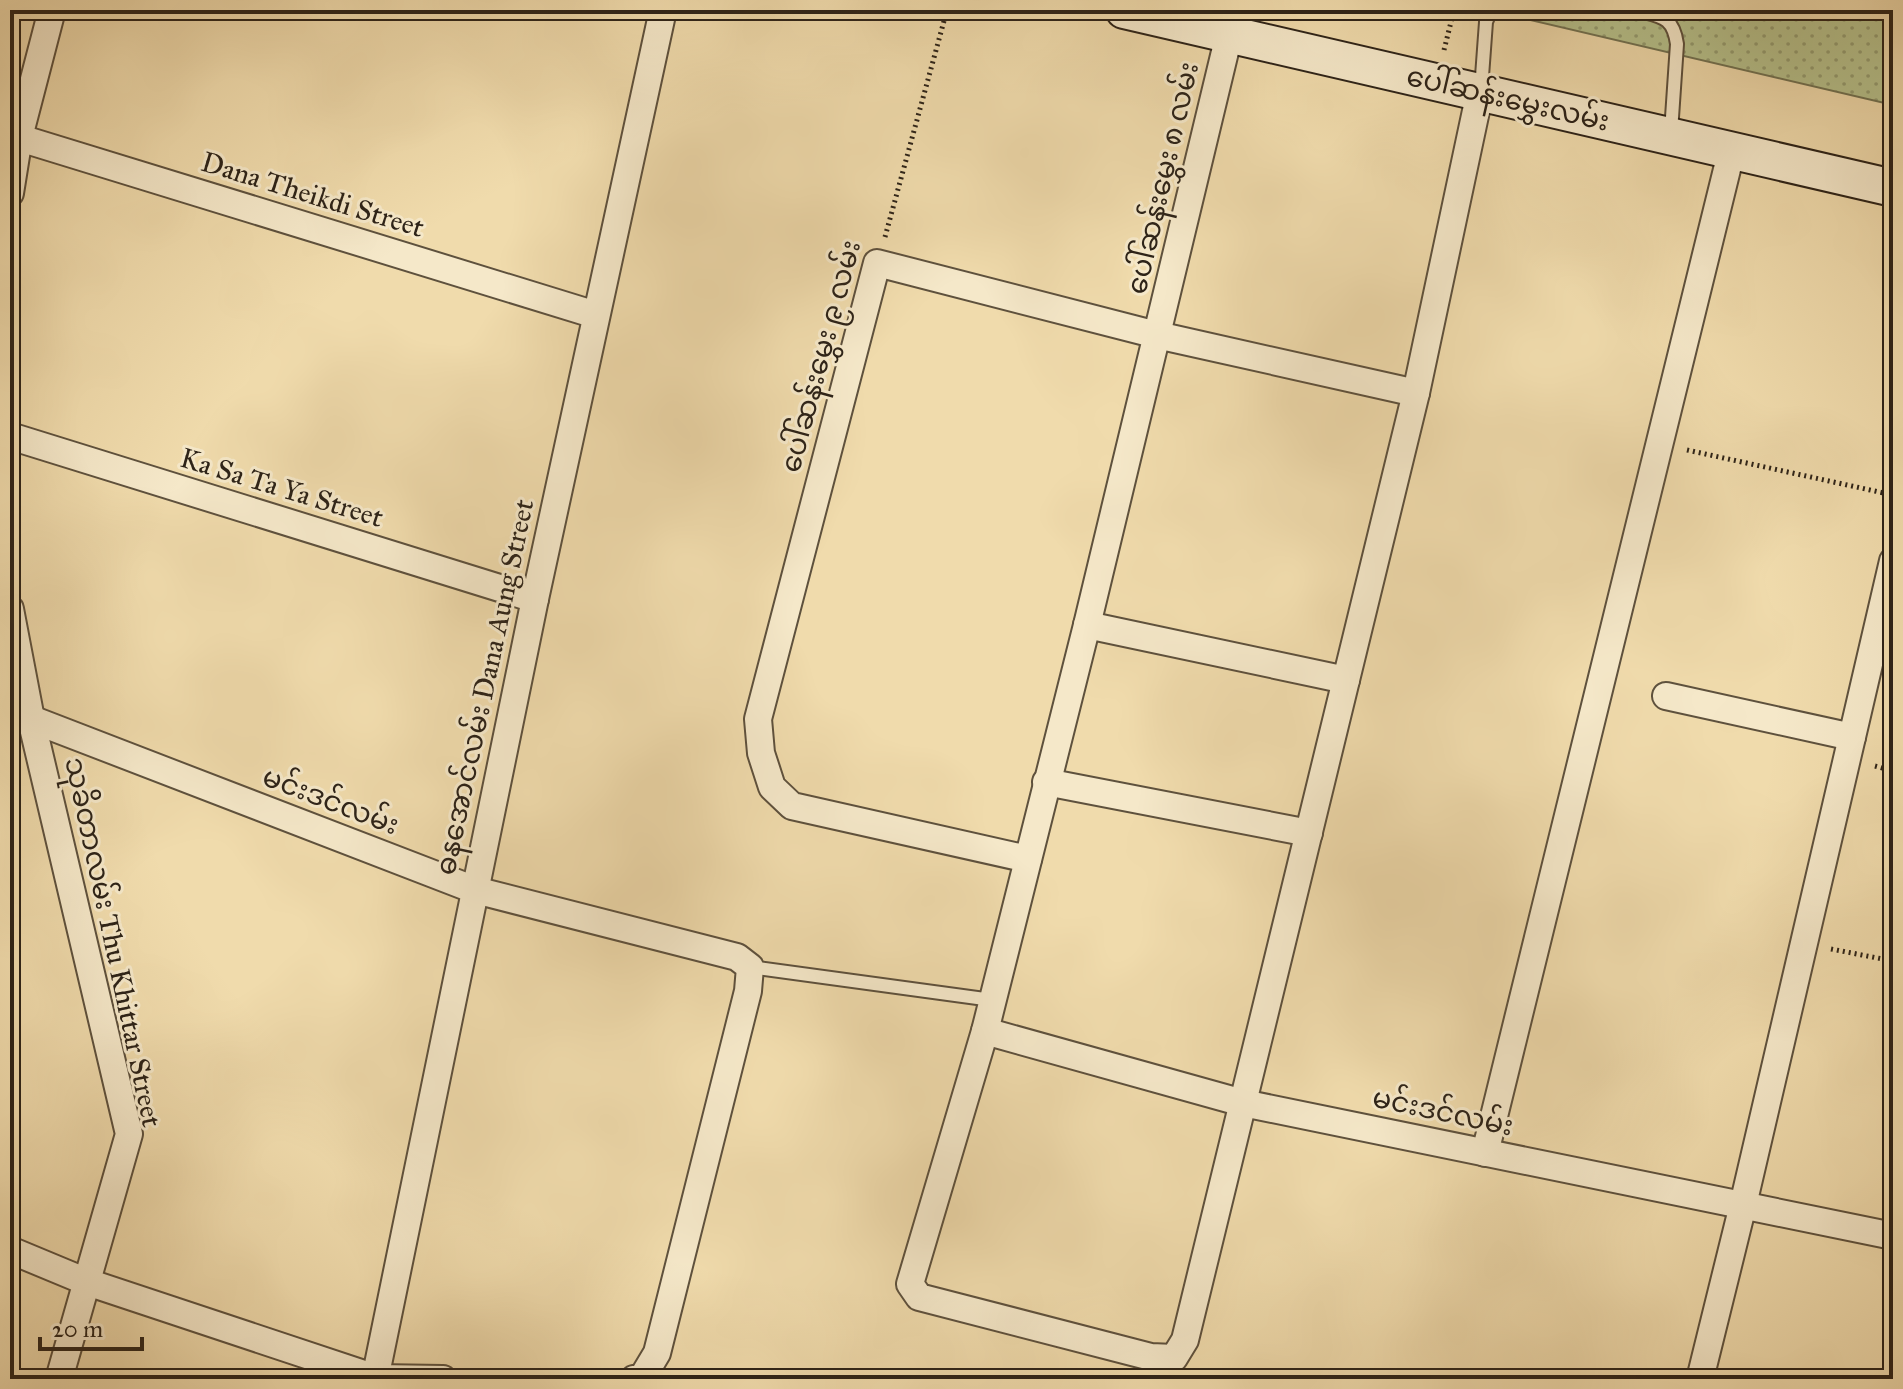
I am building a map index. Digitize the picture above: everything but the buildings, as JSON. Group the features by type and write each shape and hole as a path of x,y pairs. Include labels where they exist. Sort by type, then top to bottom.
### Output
{"main road":[{"name":"ပေါ်ဆန်းမွှေးလမ်း","path":"1124,10 1893,188"}],"street":[{"path":"10,193 14,136 52,10"},
{"name":"ဓနအောင်လမ်း Dana Aung Street","path":"375,1379 535,599 663,10"},
{"name":"ပေါ်ဆန်းမွှေး ၈ လမ်း","path":"1229,35 1087,625 985,1031 910,1284 919,1297 1151,1357 1174,1358 1185,1340 1243,1103"},
{"path":"1243,1103 1416,393 1480,92"},
{"name":"Dana Theikdi Street","path":"14,136 596,315"},
{"path":"1485,1153 1732,149"},
{"path":"877,263 1157,335 1416,393"},
{"name":"ပေါ်ဆန်းမွှေး ၉ လမ်း","path":"877,263 758,719 761,753 772,787 792,806 1028,859"},
{"name":"Ka Sa Ta Ya Street","path":"10,436 535,599"},
{"path":"1700,1379 1893,561"},
{"name":"သုခိတာလမ်း Thu Khittar Street","path":"10,609 31,719 129,1134 59,1379"},
{"path":"1087,625 1346,680"},
{"path":"1666,696 1852,737"},
{"name":"မင်းဒင်လမ်း","path":"31,719 475,890 737,957 750,967"},
{"path":"1046,782 1309,833"},
{"path":"634,1379 642,1378 657,1353 748,991 750,967"},
{"name":"မင်းဒင်လမ်း","path":"985,1031 1243,1103 1893,1236"},
{"path":"10,1250 87,1282 375,1379 443,1379"}],"lane":[{"path":"1480,92 1486,22 1491,10"},
{"path":"1637,10 1666,18 1675,31 1677,44 1671,135"},
{"path":"750,967 992,1000"}],"path":[{"name":"ပေါ်ဆန်းမွှေး ၉ လမ်း","path":"877,263 947,10"},
{"path":"1660,444 1893,495"},
{"path":"1804,943 1893,961"}],"green space":[{"path":"1488,10 1893,10 1893,105"}]}
